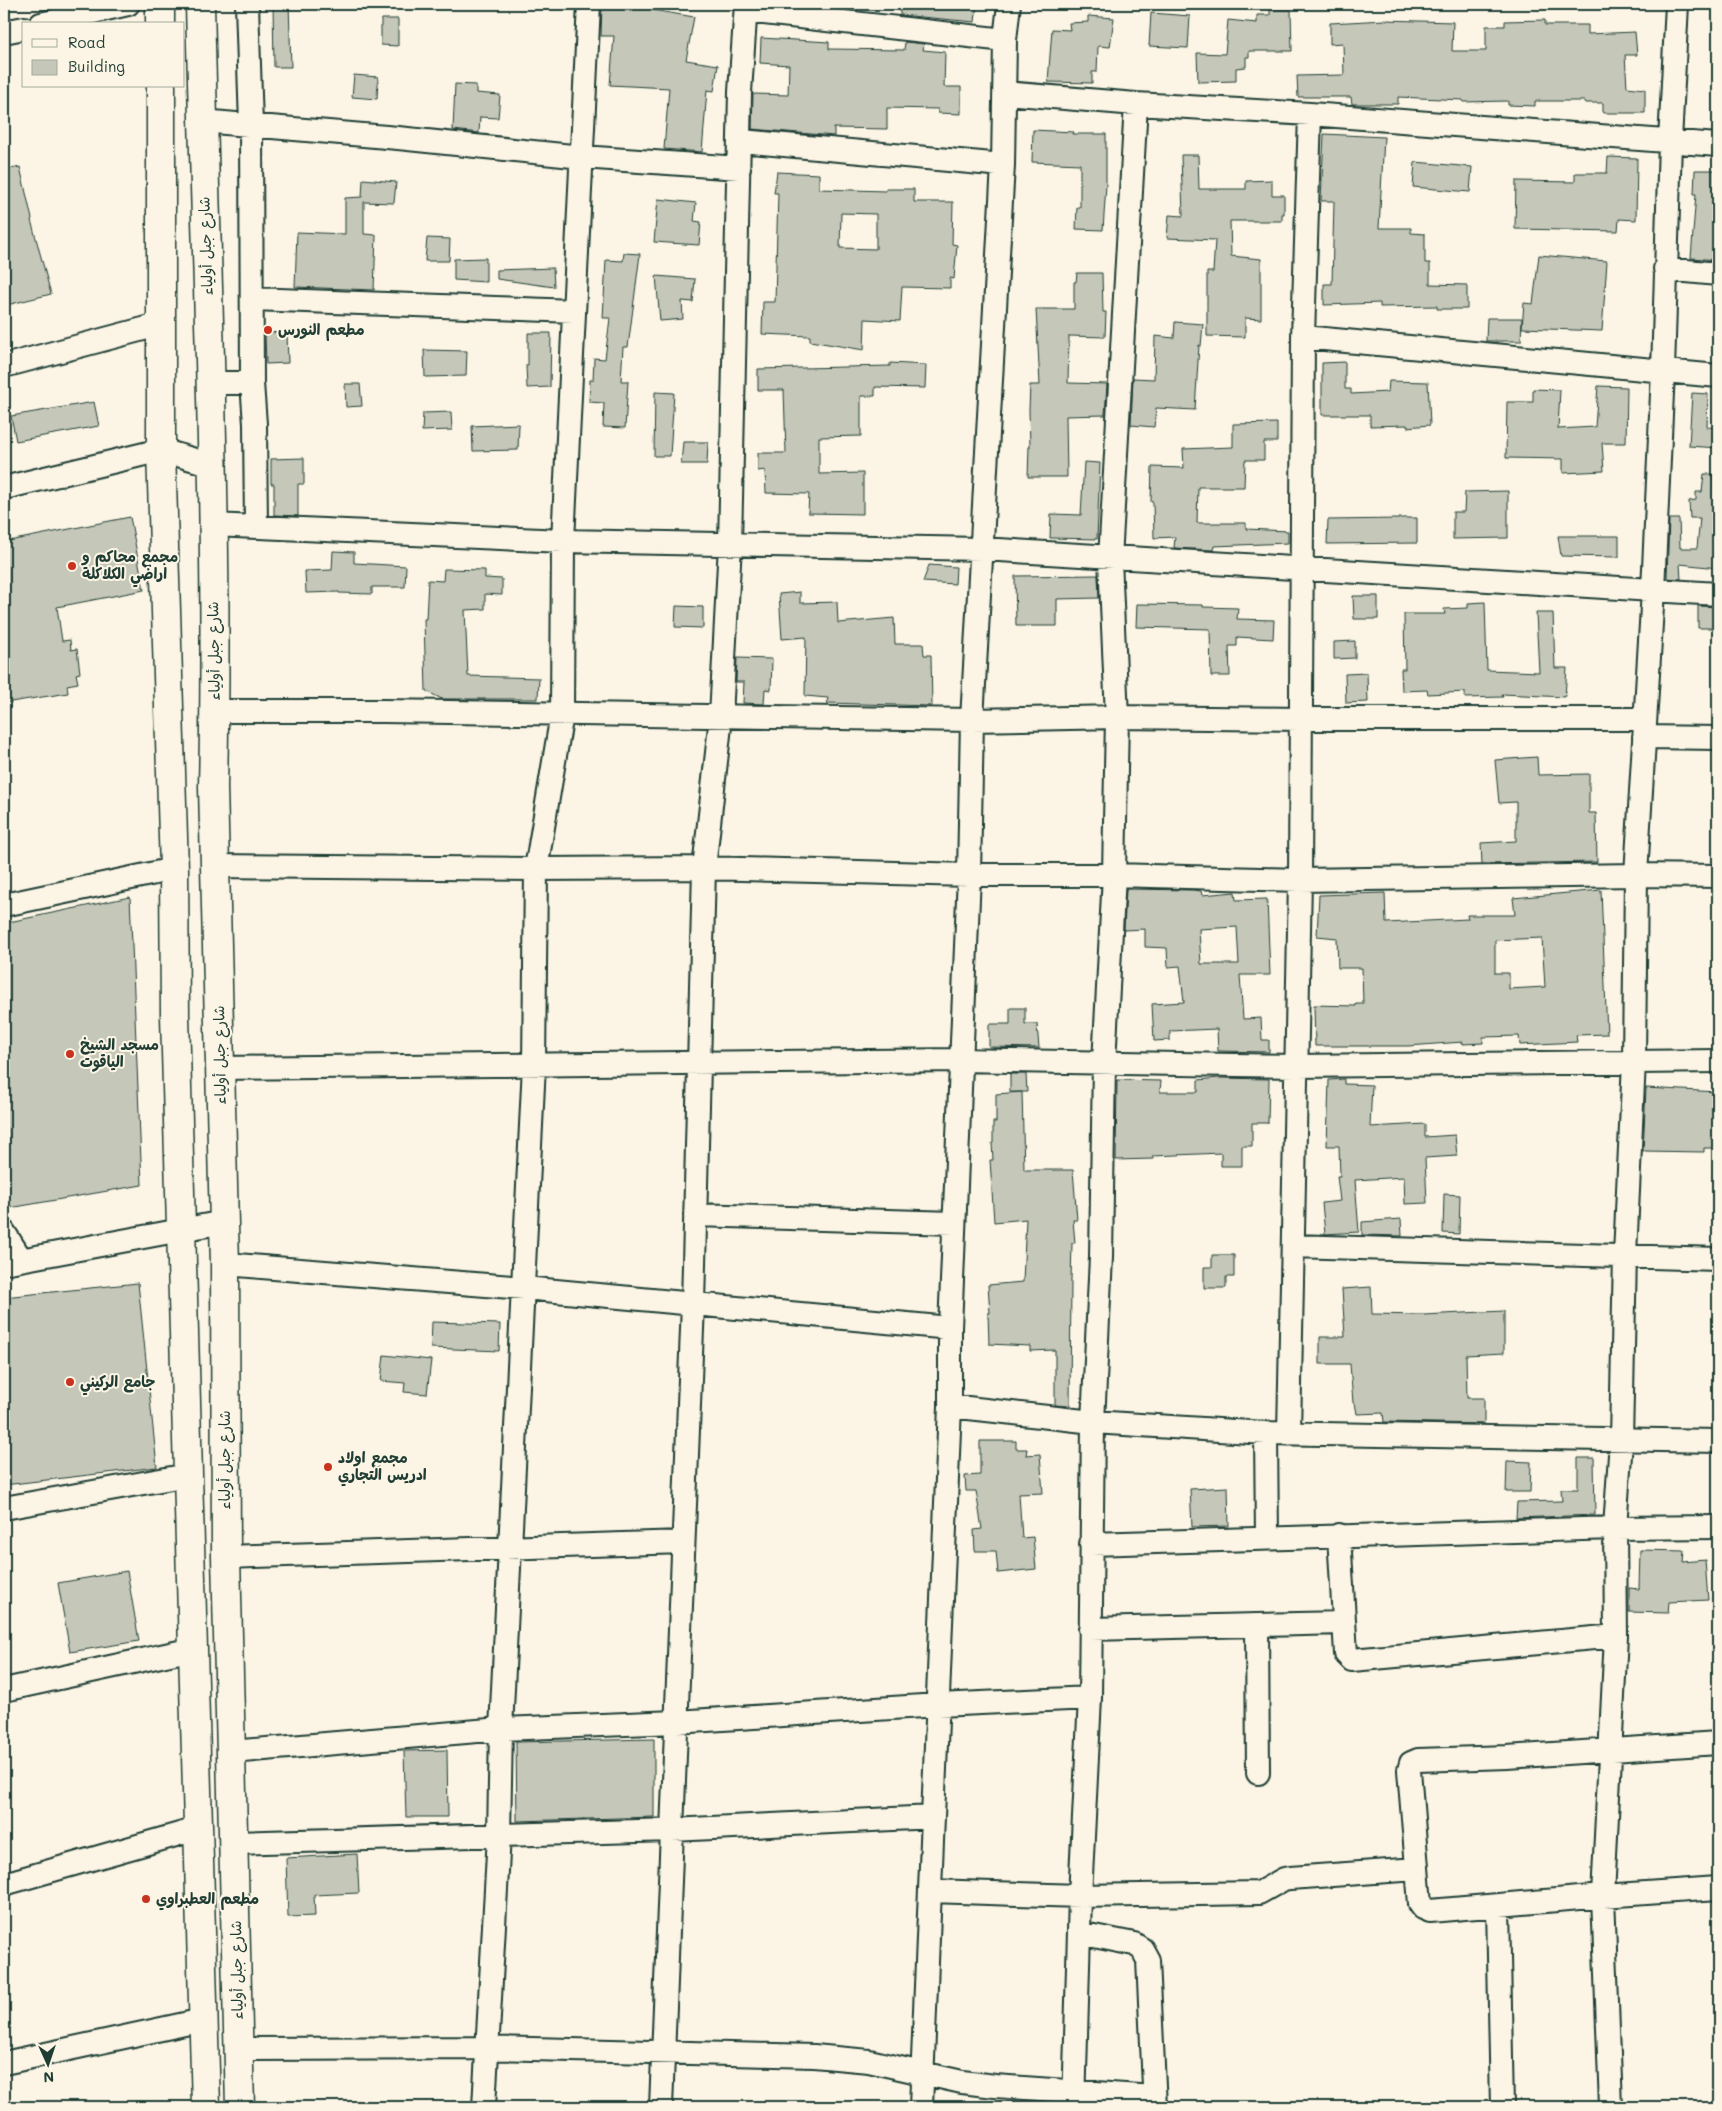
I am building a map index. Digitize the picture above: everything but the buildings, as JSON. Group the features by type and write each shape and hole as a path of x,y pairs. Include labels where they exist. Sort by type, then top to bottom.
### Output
{"main road":[{"path":"160,4 160,22"},
{"name":"شارع جبل أولياء","path":"200,4 212,465 214,787 225,1264 226,1557 240,2107"},
{"path":"161,88 161,450 174,869 175,1016 206,2107"}],"street":[{"path":"50,22 128,4"},
{"path":"247,4 251,125 252,383 255,424 256,527"},
{"path":"484,2107 499,1835 501,1729 534,1065 536,869 562,714 563,541 589,4"},
{"path":"921,2107 950,1406 950,1328 969,875 972,720 1009,4"},
{"path":"1610,2107 1603,1896 1616,1636 1615,1528 1621,1440 1625,1255 1634,1061 1636,875 1653,590 1677,4"},
{"path":"661,2107 693,1304 704,868 721,717 730,544 740,92 746,7 1006,40"},
{"path":"4,32 22,28"},
{"path":"1005,93 1718,145"},
{"path":"1074,2099 1080,1896 1090,1698 1093,1422 1101,1257 1104,1063 1114,875 1117,717 1110,558 1136,104"},
{"path":"1289,1434 1300,880 1303,337 1310,114"},
{"path":"202,121 582,158 739,168"},
{"path":"740,141 1002,165"},
{"path":"1665,269 1718,274"},
{"path":"252,299 574,311"},
{"path":"4,366 162,324"},
{"path":"1303,337 1718,376"},
{"path":"210,383 252,383"},
{"path":"4,488 161,450 212,465"},
{"path":"213,525 563,541 982,549 1718,594"},
{"path":"215,711 972,720 1117,717 1300,719 1644,728 1718,738"},
{"path":"216,866 536,869 704,868 969,875 1114,875 1300,880 1636,875 1718,876"},
{"path":"4,905 174,869"},
{"path":"220,1068 960,1060 1297,1066 1718,1061"},
{"path":"695,1215 954,1224"},
{"path":"4,1232 12,1261 224,1222"},
{"path":"1294,1246 1718,1258"},
{"path":"225,1264 524,1288 950,1328"},
{"path":"950,1406 1093,1422 1266,1433 1718,1441"},
{"path":"1266,1433 1267,1538"},
{"path":"4,1508 188,1475"},
{"path":"1091,1544 1615,1528 1718,1527"},
{"path":"1339,1536 1346,1654 1352,1660 1616,1636"},
{"path":"226,1557 683,1542"},
{"path":"1090,1629 1343,1623"},
{"path":"1257,1624 1258,1773"},
{"path":"4,1690 193,1648"},
{"path":"231,1752 501,1729 676,1722 938,1705 1090,1698"},
{"path":"1718,1743 1507,1757 1418,1760 1411,1763 1409,1770 1420,1904 1423,1908 1430,1911 1718,1888"},
{"path":"234,1843 672,1830 933,1817"},
{"path":"4,1884 197,1829"},
{"path":"931,1891 1080,1896 1259,1893 1284,1879 1290,1878 1416,1869"},
{"path":"1498,1906 1502,2107"},
{"path":"239,2048 487,2048 814,2056 869,2062 923,2072 962,2082 1074,2099 1154,2102 1148,1960 1142,1948 1134,1944 1079,1932"},
{"path":"4,2063 203,2020"}],"place":[{"name":"مطعم النورس","path":"268,330"},
{"name":"مجمع محاكم و اراضي الكلاكلة","path":"72,566"},
{"name":"مسجد الشيخ الياقوت","path":"70,1054"},
{"name":"جامع الركيني","path":"70,1382"},
{"name":"مجمع اولاد ادريس التجاري","path":"328,1467"},
{"name":"مطعم العطبراوي","path":"146,1899"}]}
